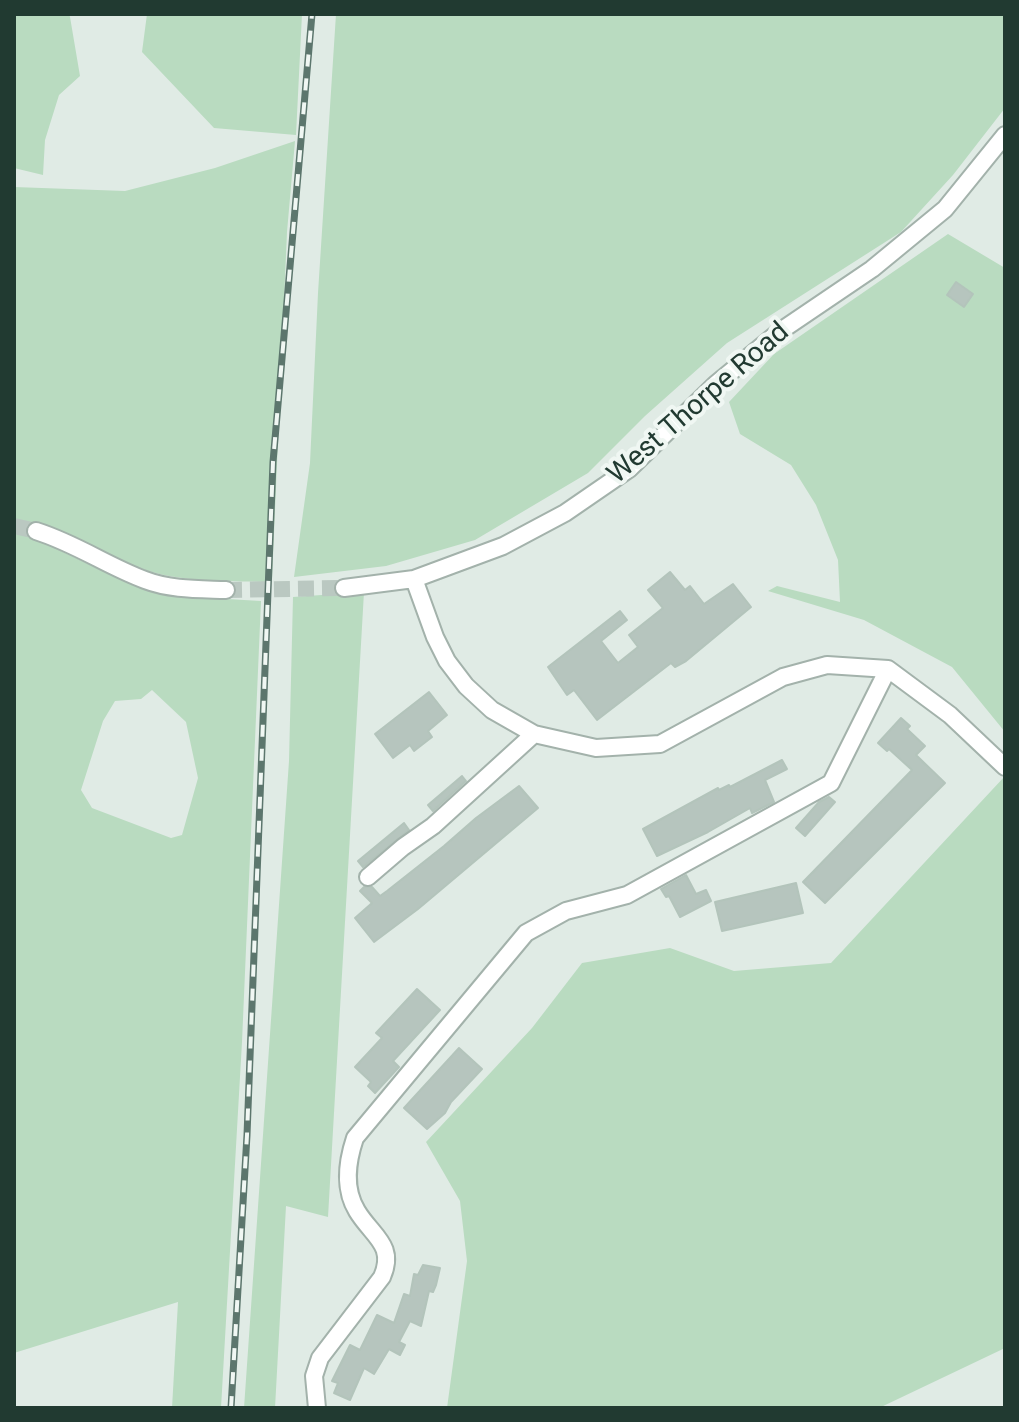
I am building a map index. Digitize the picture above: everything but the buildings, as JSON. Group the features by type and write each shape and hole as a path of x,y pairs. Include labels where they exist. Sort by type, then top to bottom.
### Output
{"street":[{"name":"West Thorpe Road","path":"344,588 414,579 503,546 565,513 629,469 716,384 779,332 872,269 945,209 1005,135"},
{"path":"36,531 66,541 145,580 176,588 226,590"},
{"path":"414,579 447,661 466,686 492,710 534,734 596,748 660,744 783,677 827,665 888,669 950,715 1005,767"},
{"path":"317,1408 314,1376 320,1358 382,1277 387,1265 387,1255 381,1241 357,1210 351,1194 347,1178 355,1138 526,933 566,911 627,895 831,783 888,669"},
{"path":"368,877 433,826 534,734"}],"green space":[{"path":"14,14 69,14 70,17 80,76 59,95 45,140 43,175 14,168"},
{"path":"147,14 302,14 296,135 214,128 142,52"},
{"path":"336,14 1005,14 1005,108 953,175 901,232 727,343 645,416 588,473 475,540 386,566 294,577 310,463"},
{"path":"295,141 287,232 272,580 201,580 154,573 65,533 37,524 36,539 132,585 176,596 261,601 242,1042 221,1408 172,1408 178,1302 14,1353 14,187 125,191 215,168","holes":["152,690 186,722 198,778 182,835 171,838 92,808 81,790 103,721 115,701 141,699"]},
{"path":"948,234 1005,268 1005,732 952,667 864,620 768,591 777,586 840,602 838,560 816,505 791,465 740,434 729,402 774,354"},
{"path":"364,592 328,1217 286,1206 275,1408 244,1408 289,761 293,597"},
{"path":"1005,776 1005,1348 879,1408 447,1408 467,1261 460,1201 426,1142 532,1028 582,963 670,948 734,971 831,963"}],"tunnel":[{"path":"14,526 36,531"},
{"path":"226,590 344,588"}],"railway":[{"path":"231,1408 247,1135 273,462 312,14"}]}
